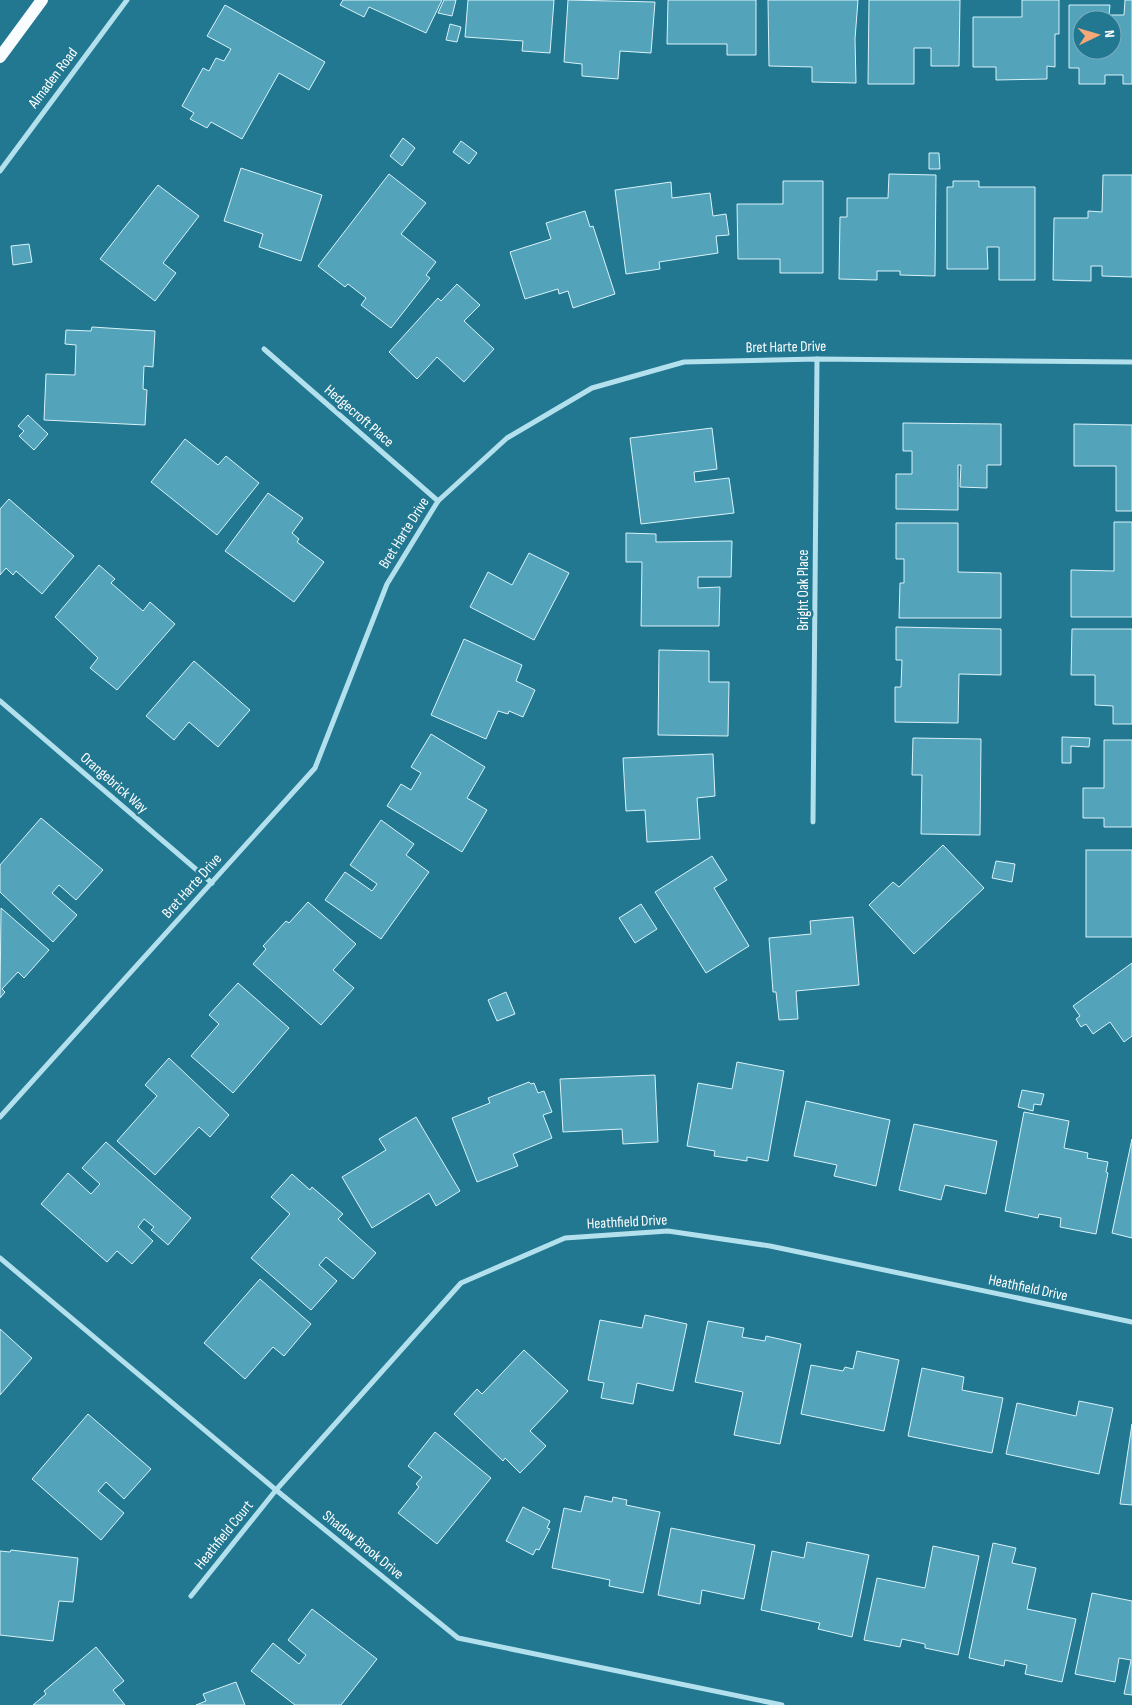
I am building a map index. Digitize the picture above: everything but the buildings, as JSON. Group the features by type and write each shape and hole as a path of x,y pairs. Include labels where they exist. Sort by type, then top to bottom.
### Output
{"main road":[{"path":"0,57 42,0"}],"street":[{"name":"Almaden Road","path":"0,171 127,0"},
{"name":"Hedgecroft Place","path":"264,349 438,501"},
{"name":"Bret Harte Drive","path":"0,1117 316,768 387,584 438,501 507,438 592,388 684,362 818,359 1132,362"},
{"name":"Bright Oak Place","path":"813,822 818,359"},
{"name":"Orangebrick Way","path":"0,701 212,883"},
{"name":"Heathfield Drive","path":"276,1490 461,1283 565,1238 668,1231 770,1246 1132,1322"},
{"name":"Shadow Brook Drive","path":"0,1258 276,1490 458,1638 782,1705"},
{"name":"Heathfield Court","path":"191,1596 276,1490"}]}
